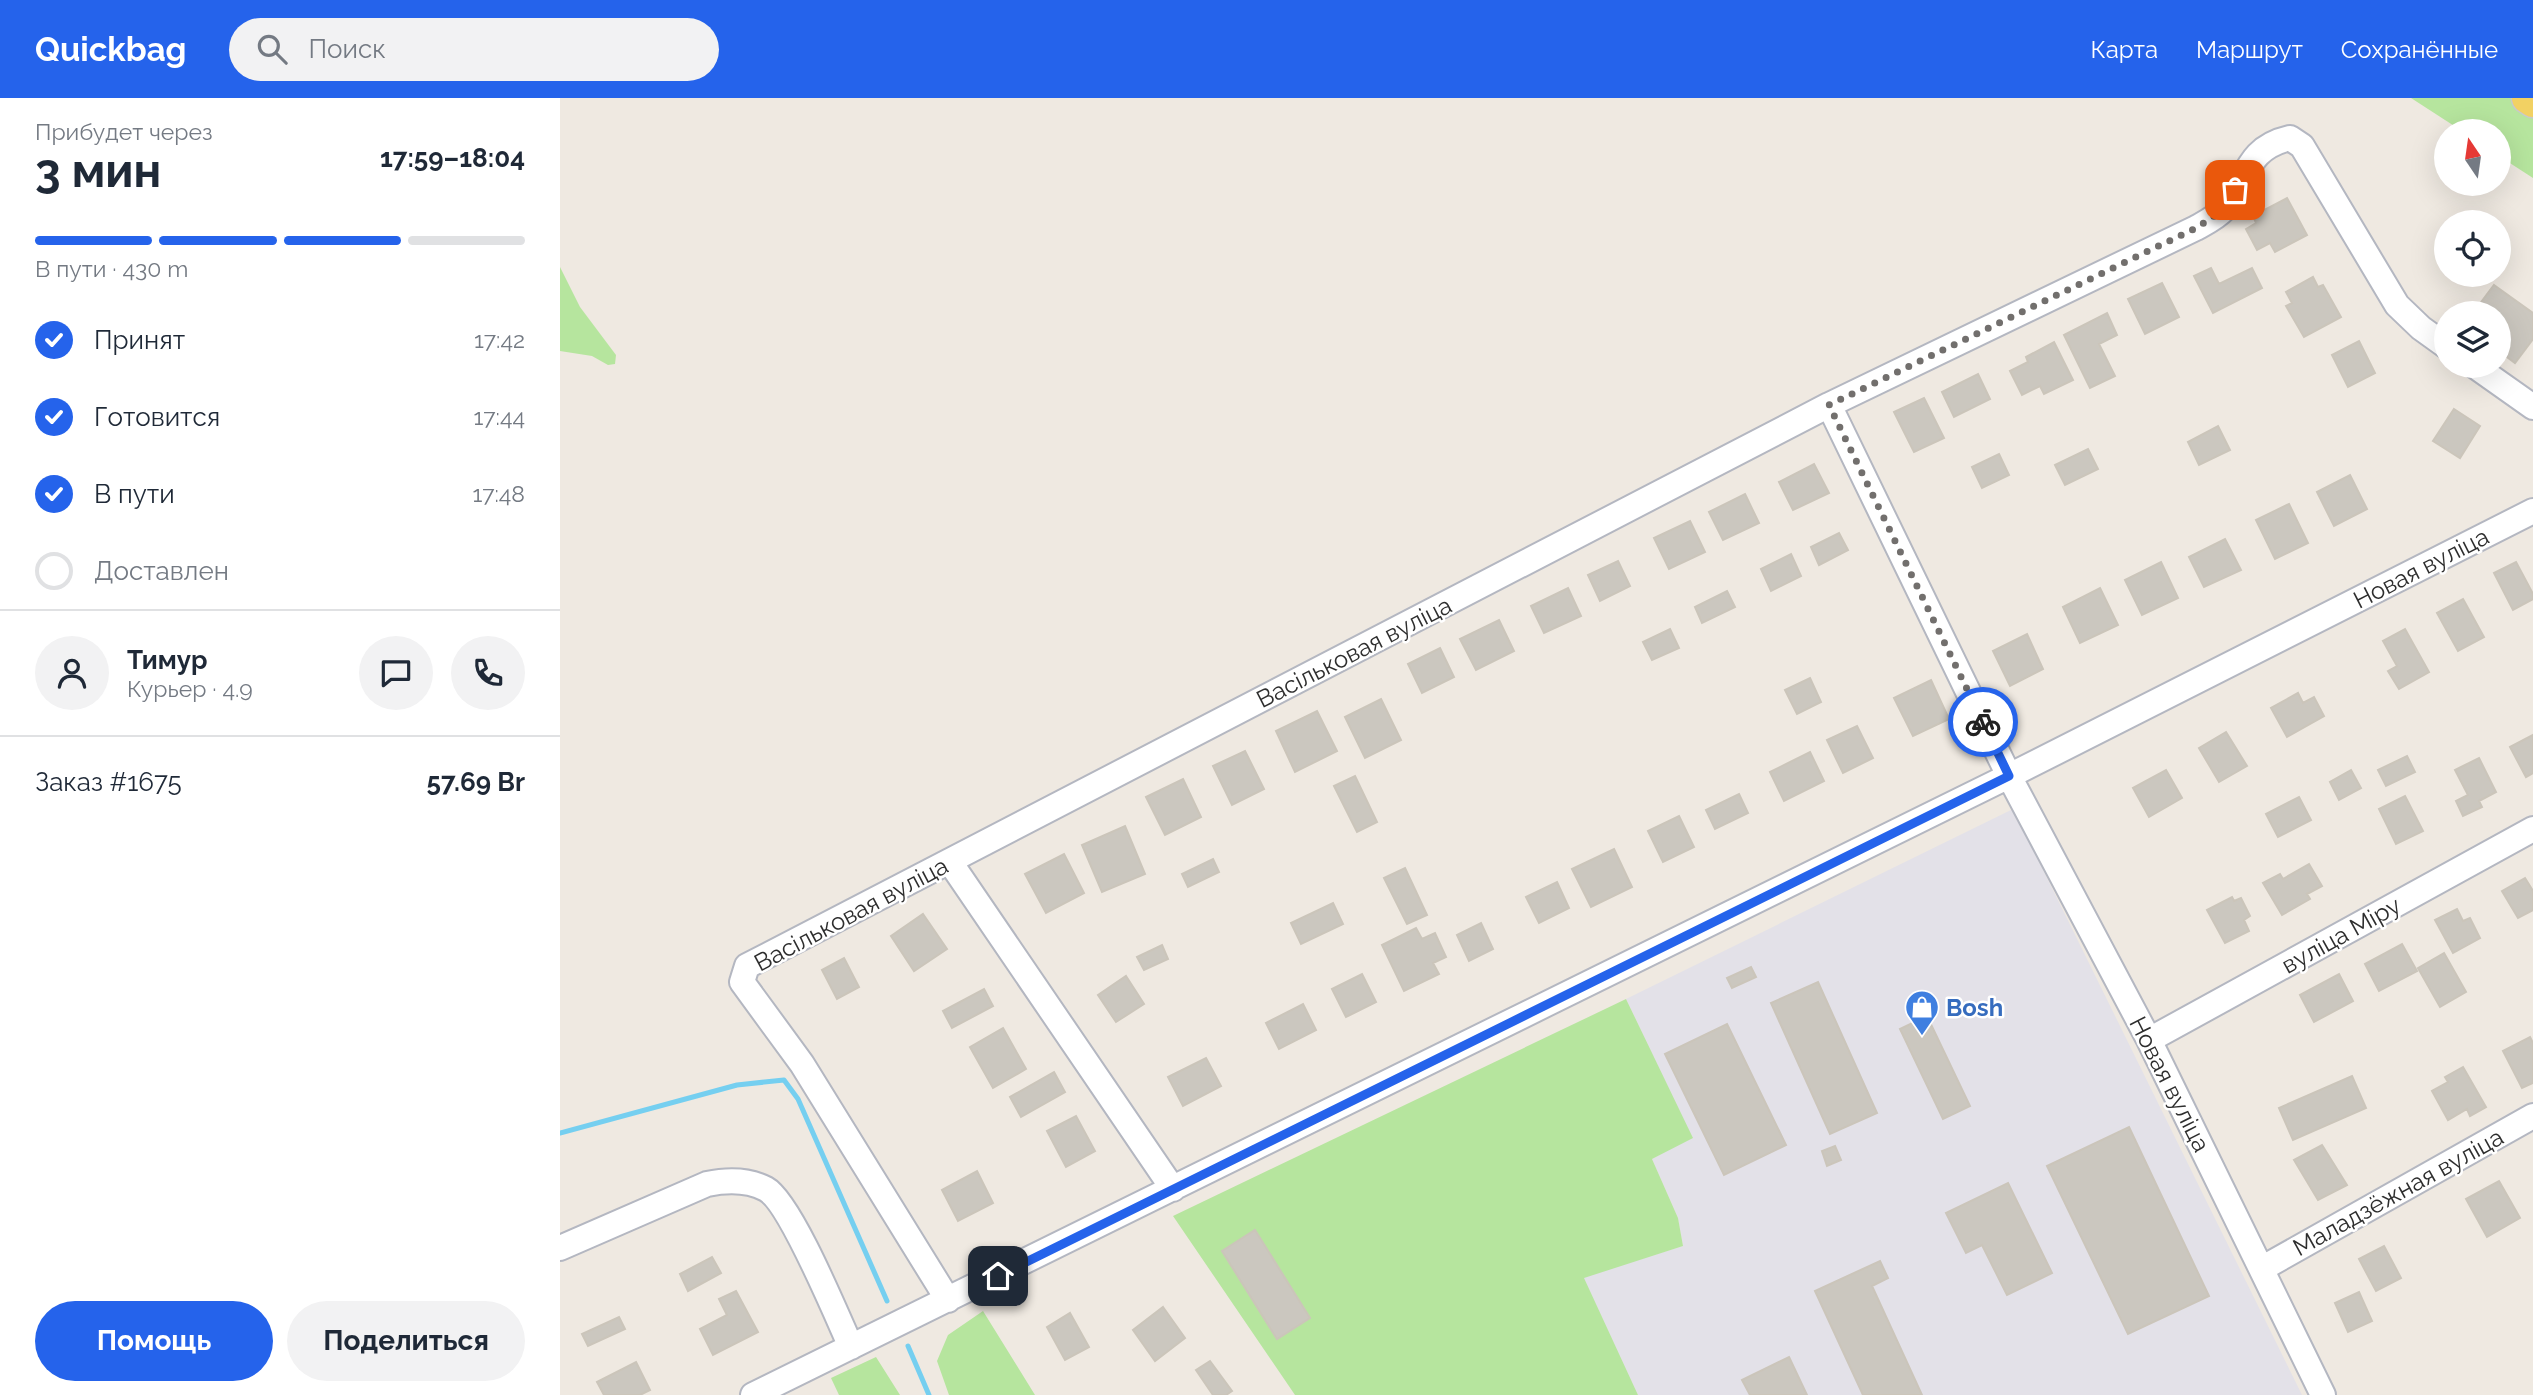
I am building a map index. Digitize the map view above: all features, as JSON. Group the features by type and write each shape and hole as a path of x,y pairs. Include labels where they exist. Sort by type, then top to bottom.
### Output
{"main road":[{"path":"2526,98 2533,102"}],"street":[{"name":"Васільковая вуліца","path":"948,1300 802,1064 742,982 747,966 1829,405 2196,228 2222,211 2261,148 2290,138 2302,146 2397,305 2434,337"},
{"path":"2492,378 2533,407"},
{"path":"1829,405 2009,776"},
{"name":"Новая вуліца","path":"851,1347 2009,776 2533,511"},
{"name":"Новая вуліца","path":"2009,776 2150,1040 2323,1395"},
{"name":"вуліца Міру","path":"2150,1040 2533,829"},
{"path":"950,862 1173,1189"},
{"name":"Маладзёжная вуліца","path":"2263,1268 2533,1116"},
{"path":"560,1248 707,1184 746,1182 768,1189 786,1211 851,1347 753,1395"}],"shaded area":[{"path":"2013,809 2302,1395 1638,1395 1583,1277 1683,1246 1678,1218 1652,1159 1692,1137 1626,999"}],"green space":[{"path":"2411,98 2533,98 2533,178 2511,164 2511,119 2443,119"},
{"path":"560,267 580,307 616,355 615,364 608,365 592,356 560,351"},
{"path":"1626,999 1693,1138 1652,1159 1678,1218 1683,1246 1584,1278 1638,1395 1295,1395 1173,1216"},
{"path":"983,1311 1035,1395 949,1395 937,1361 948,1335"},
{"path":"876,1357 900,1395 839,1395 831,1378"}],"building":[{"path":"2287,198 2307,235 2275,252 2270,243 2257,250 2246,229 2256,223 2253,216"},
{"path":"2211,268 2219,284 2252,268 2262,288 2213,313 2194,276"},
{"path":"2313,277 2318,287 2323,285 2341,317 2304,337 2286,306 2292,303 2286,292"},
{"path":"2162,283 2179,317 2145,334 2128,299"},
{"path":"2492,287 2497,287 2533,313 2533,339 2515,363 2511,360 2511,301 2482,301"},
{"path":"2107,313 2117,335 2099,344 2115,376 2090,388 2064,335"},
{"path":"2359,341 2375,373 2348,387 2332,355"},
{"path":"2054,342 2073,380 2044,394 2040,386 2022,395 2010,371 2028,362 2026,357"},
{"path":"1978,374 1990,399 1954,417 1942,392"},
{"path":"1924,398 1944,438 1914,452 1894,412"},
{"path":"2454,409 2480,426 2460,458 2433,441"},
{"path":"2218,426 2230,450 2199,465 2188,442"},
{"path":"2088,449 2098,469 2065,485 2055,465"},
{"path":"1999,454 2009,475 1982,488 1972,467"},
{"path":"1814,464 1829,493 1793,510 1779,482"},
{"path":"2350,475 2367,509 2334,526 2317,492"},
{"path":"1745,494 1759,523 1723,540 1709,512"},
{"path":"2289,504 2308,543 2275,559 2256,520"},
{"path":"1690,521 1705,552 1669,569 1654,538"},
{"path":"1839,533 1848,550 1819,565 1811,547"},
{"path":"2225,539 2241,570 2204,587 2189,557"},
{"path":"1791,554 1801,576 1771,591 1761,569"},
{"path":"1618,561 1630,586 1600,601 1588,575"},
{"path":"2161,562 2178,598 2142,615 2125,580"},
{"path":"2516,562 2533,599 2513,610 2494,573"},
{"path":"1568,588 1581,616 1544,633 1531,606"},
{"path":"2100,588 2118,625 2080,643 2063,607"},
{"path":"1727,591 1735,607 1702,623 1695,607"},
{"path":"2463,599 2484,637 2458,651 2437,613"},
{"path":"1499,620 1514,651 1476,670 1460,639"},
{"path":"1670,629 1679,648 1652,660 1643,642"},
{"path":"2405,629 2429,672 2399,689 2388,671 2397,666 2383,641"},
{"path":"2027,634 2043,669 2010,686 1993,651"},
{"path":"1440,648 1454,677 1422,693 1408,664"},
{"path":"1810,678 1821,702 1797,714 1785,690"},
{"path":"1931,680 1949,719 1913,736 1894,698"},
{"path":"2298,693 2303,703 2314,697 2324,716 2287,737 2271,708"},
{"path":"1381,699 1401,740 1365,758 1345,717"},
{"path":"1317,711 1337,751 1295,772 1276,731"},
{"path":"1857,726 1873,758 1843,773 1827,740"},
{"path":"2226,732 2247,766 2219,782 2199,748"},
{"path":"2533,735 2533,773 2526,777 2510,747"},
{"path":"1245,751 1264,789 1232,805 1213,766"},
{"path":"1810,752 1824,781 1784,801 1770,772"},
{"path":"2407,756 2415,772 2386,786 2378,770"},
{"path":"2479,758 2496,792 2479,801 2482,807 2463,816 2456,801 2468,795 2455,770"},
{"path":"2166,770 2182,798 2149,817 2133,788"},
{"path":"2351,770 2361,788 2339,800 2330,782"},
{"path":"1355,776 1377,822 1357,832 1334,786"},
{"path":"1183,779 1201,817 1165,835 1146,797"},
{"path":"1739,794 1748,813 1715,829 1706,810"},
{"path":"2405,796 2423,831 2396,844 2379,809"},
{"path":"2299,797 2311,820 2278,837 2266,814"},
{"path":"1679,816 1694,847 1663,862 1648,831"},
{"path":"1125,826 1145,874 1102,892 1082,845"},
{"path":"1614,849 1632,887 1591,907 1572,869"},
{"path":"1064,854 1084,893 1046,913 1025,874"},
{"path":"1213,859 1219,872 1188,887 1182,874"},
{"path":"2309,864 2322,886 2307,894 2310,899 2282,915 2263,883 2280,874 2283,879"},
{"path":"1405,868 1427,915 1407,924 1384,878"},
{"path":"2525,878 2533,891 2533,910 2518,918 2502,891"},
{"path":"1557,882 1569,908 1539,923 1526,897"},
{"path":"2232,897 2234,901 2241,898 2250,916 2244,920 2249,931 2225,943 2207,910"},
{"path":"1333,903 1343,924 1301,944 1291,923"},
{"path":"2457,909 2463,921 2470,918 2480,938 2453,953 2435,920"},
{"path":"923,914 947,949 914,971 891,936"},
{"path":"1481,923 1493,949 1469,961 1457,935"},
{"path":"1416,928 1422,939 1435,933 1446,957 1433,963 1439,974 1404,991 1382,945"},
{"path":"2402,944 2417,971 2379,991 2365,964"},
{"path":"1162,945 1168,959 1144,970 1137,957"},
{"path":"2444,953 2466,992 2440,1007 2418,968"},
{"path":"844,958 859,987 837,999 822,970"},
{"path":"1751,967 1756,977 1732,988 1727,978"},
{"path":"1362,974 1376,1002 1346,1017 1332,989"},
{"path":"2339,974 2353,1001 2314,1022 2300,995"},
{"path":"1126,976 1144,1004 1116,1022 1098,995"},
{"path":"1818,982 1877,1113 1830,1134 1771,1003"},
{"path":"984,989 993,1006 952,1028 943,1011"},
{"path":"1303,1004 1316,1030 1279,1049 1266,1023"},
{"path":"1927,1016 1970,1106 1943,1119 1900,1029"},
{"path":"1727,1024 1786,1145 1724,1175 1665,1054"},
{"path":"1003,1028 1026,1069 993,1088 970,1047"},
{"path":"2530,1037 2533,1043 2533,1083 2522,1088 2503,1051"},
{"path":"1206,1058 1221,1086 1183,1106 1168,1077"},
{"path":"2463,1067 2486,1107 2470,1116 2467,1109 2448,1120 2432,1091 2448,1082 2445,1077"},
{"path":"1054,1072 1065,1092 1021,1117 1010,1097"},
{"path":"2352,1076 2366,1108 2293,1140 2279,1108"},
{"path":"1076,1116 1095,1151 1066,1167 1047,1131"},
{"path":"2129,1127 2209,1296 2128,1334 2047,1166"},
{"path":"2322,1145 2347,1185 2318,1200 2294,1160"},
{"path":"1835,1146 1841,1160 1827,1166 1822,1151"},
{"path":"977,1171 993,1203 958,1221 942,1190"},
{"path":"2499,1181 2520,1218 2487,1237 2466,1199"},
{"path":"2008,1183 2052,1273 2007,1295 1982,1245 1966,1253 1946,1213"},
{"path":"1255,1230 1310,1318 1277,1339 1222,1251"},
{"path":"2384,1246 2401,1278 2376,1291 2359,1259"},
{"path":"712,1257 721,1273 688,1291 680,1274"},
{"path":"1880,1261 1888,1278 1872,1286 1922,1395 1863,1395 1815,1291"},
{"path":"736,1291 758,1332 713,1355 700,1329 727,1315 719,1299"},
{"path":"2359,1292 2372,1321 2348,1332 2335,1303"},
{"path":"1163,1307 1185,1338 1155,1361 1133,1330"},
{"path":"1070,1313 1089,1347 1065,1360 1047,1327"},
{"path":"619,1317 625,1329 588,1346 582,1334"},
{"path":"1789,1357 1807,1395 1750,1395 1742,1380"},
{"path":"1210,1361 1232,1391 1226,1395 1213,1395 1196,1370"},
{"path":"636,1362 650,1390 640,1395 604,1395 597,1382"}],"waterway":[{"path":"560,1133 737,1085 784,1080 798,1099 887,1301"},
{"path":"908,1346 929,1395"}],"way so far":[{"path":"1983,722 1829,405 2196,228 2222,211 2235,190"}],"place":[{"name":"Bosh","path":"1922,1037"}],"route":[{"path":"998,1276 2009,776 1983,722"}]}
